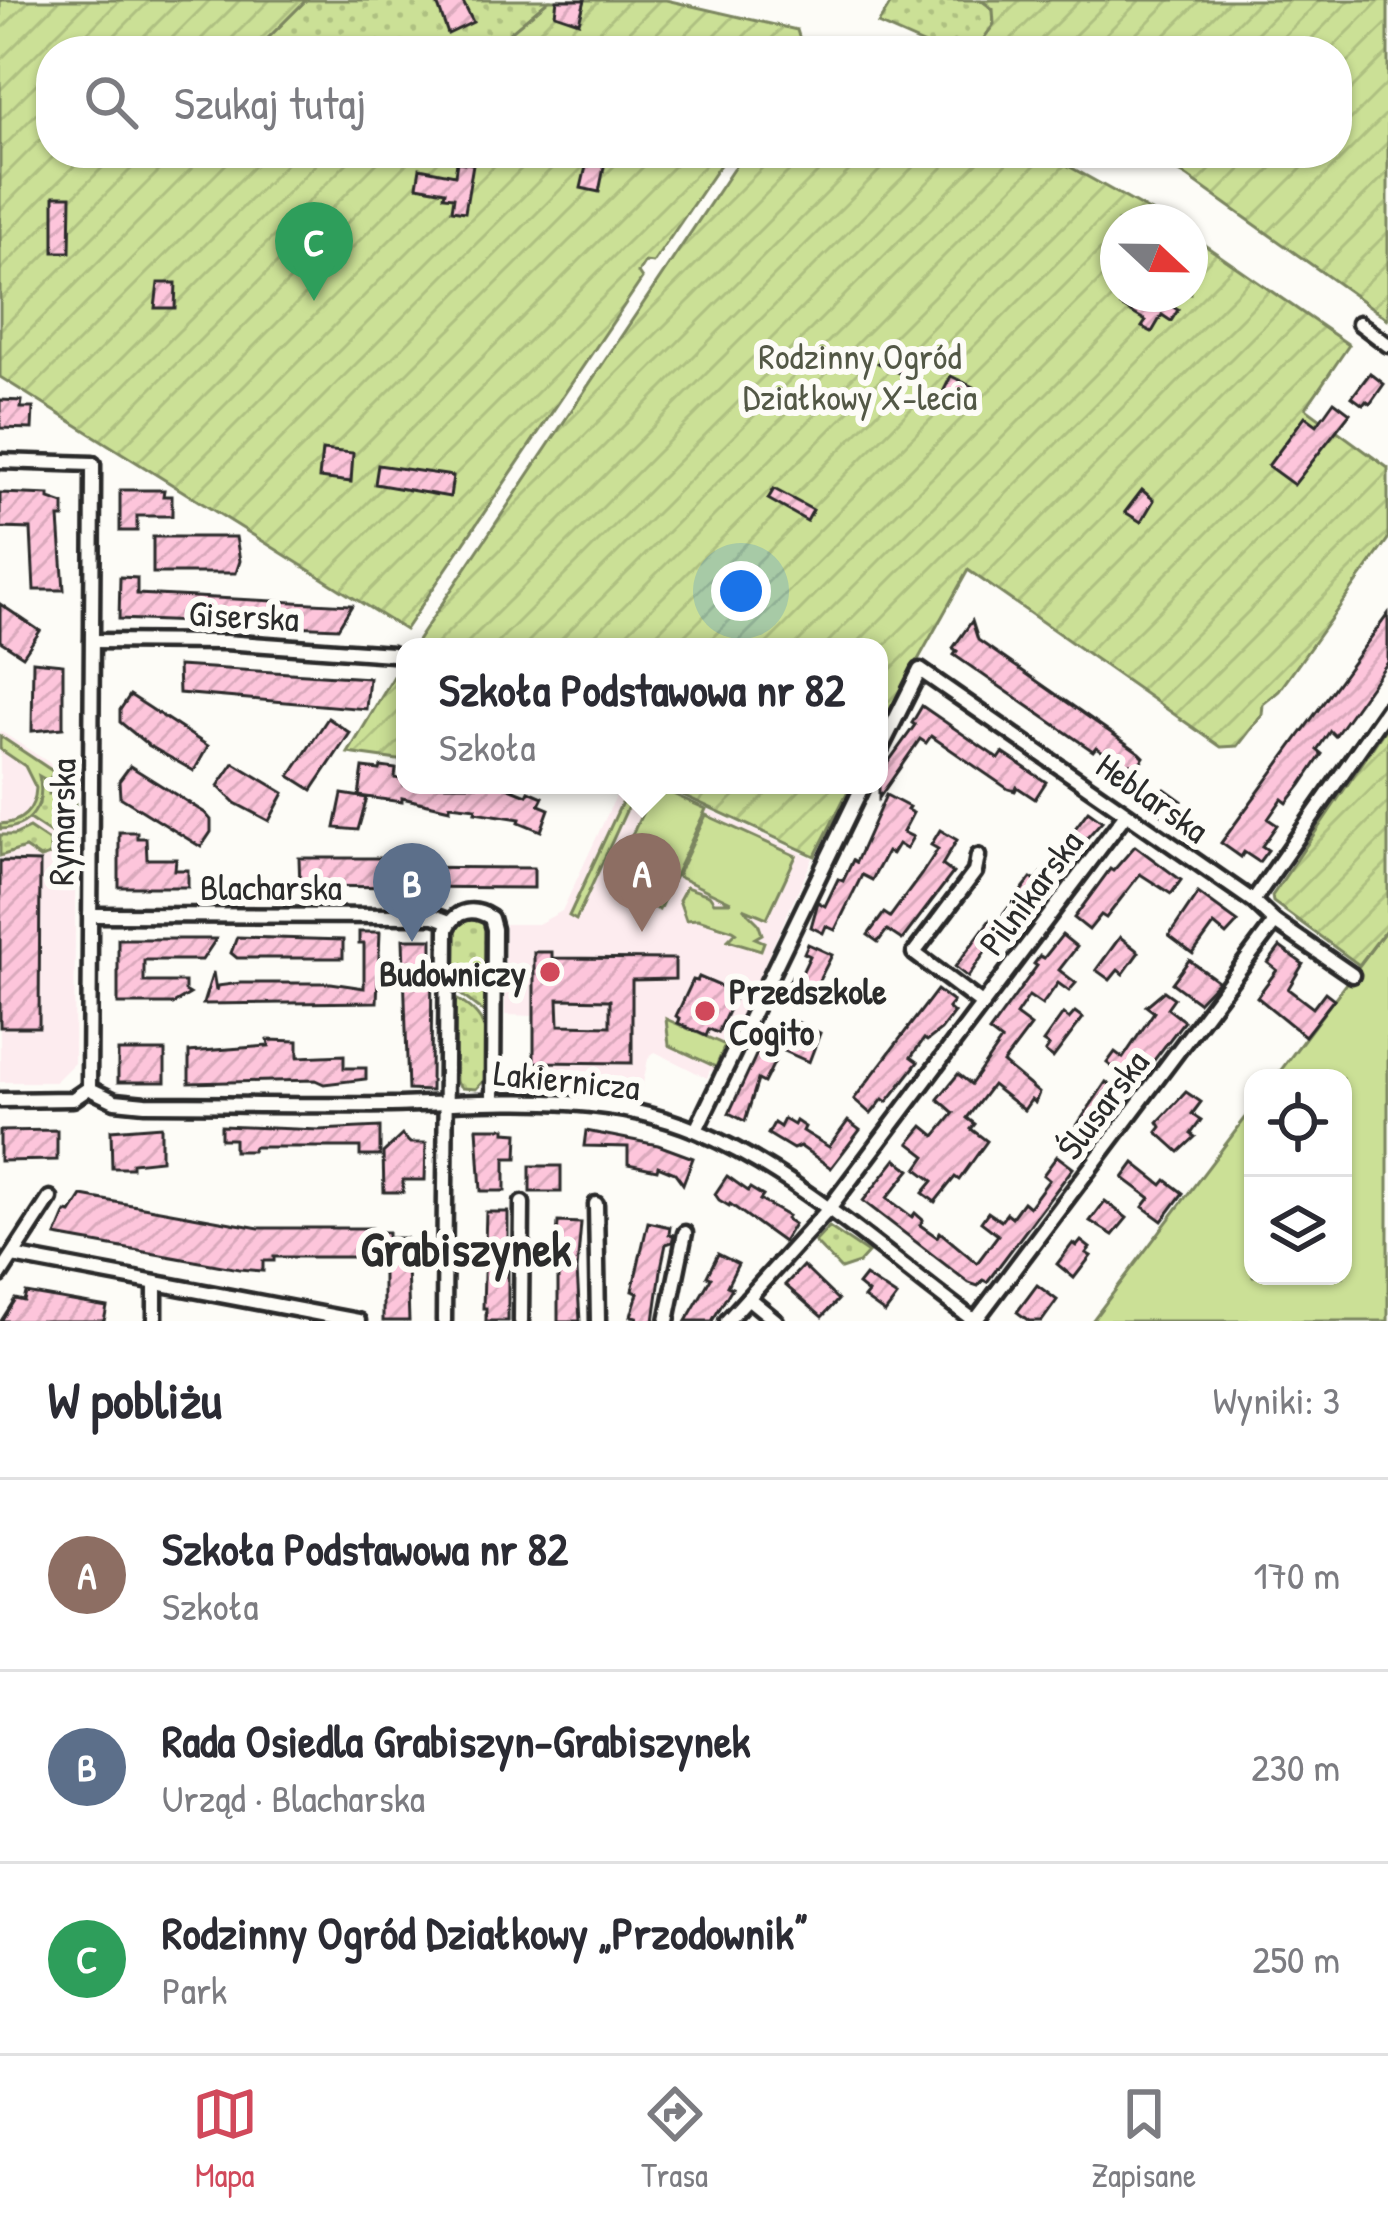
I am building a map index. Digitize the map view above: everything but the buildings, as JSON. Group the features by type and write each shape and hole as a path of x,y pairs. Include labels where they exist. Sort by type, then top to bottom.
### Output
{"street":[{"path":"1359,323 1388,345"},
{"name":"Rymarska","path":"0,461 93,464 89,1088 73,1100 0,1100"},
{"name":"Giserska","path":"92,641 239,643 392,654"},
{"name":"Heblarska","path":"888,734 920,670 1352,975"},
{"path":"1253,901 1388,708"},
{"path":"696,1130 859,794"},
{"name":"Pilnikarska","path":"727,1321 827,1211 1125,815"},
{"name":"Pilnikarska","path":"978,856 976,872 914,953 983,1005"},
{"name":"Blacharska","path":"90,915 434,916 450,922 466,911 481,912 493,922 493,1099"},
{"path":"444,1321 450,922"},
{"name":"Ślusarska","path":"975,1321 1275,922"},
{"name":"Lakiernicza","path":"94,1091 115,1101 145,1104 493,1099 602,1107 696,1130 765,1167 975,1321"},
{"path":"0,1275 50,1198"},
{"path":"521,1321 522,1203"},
{"path":"596,1204 598,1321"},
{"path":"668,1321 685,1233"},
{"path":"13,1256 358,1321"},
{"path":"155,1284 155,1321"},
{"path":"748,1298 776,1321"}],"shaded area":[{"path":"0,731 76,780 74,1063 55,1082 0,1082"},
{"path":"617,794 675,794 813,858 715,1072 710,1070 707,1078 655,1052 648,1059 641,1093 582,1082 535,1081 534,1016 505,1015 505,924 538,924 562,911"}],"green space":[{"path":"0,0 306,0 270,36 36,36 36,168 718,168 653,263 645,262 638,273 642,279 405,630 0,377"},
{"path":"306,0 549,0 506,36 270,36"},
{"path":"549,0 666,0 797,30 799,36 506,36"},
{"path":"893,0 981,0 993,9 994,25 986,36 905,36 878,24"},
{"path":"981,0 1388,0 1388,319 1172,168 1352,168 1352,36 986,36 994,24 993,9"},
{"name":"Rodzinny Ogród Działkowy X-lecia","path":"734,168 1072,168 1137,204 1100,204 1100,312 1208,312 1208,247 1349,345 1306,408 1388,468 1388,539 1279,691 1263,704 1262,715 1238,746 1221,747 968,570 888,714 888,638 419,638"},
{"path":"396,673 396,760 348,753"},
{"path":"1388,725 1388,927 1359,965 1273,902 1272,896"},
{"path":"0,736 54,772 48,781 39,776 40,796 34,813 20,824 0,829 0,824 26,814 36,788 25,766 0,749"},
{"path":"57,768 75,780 75,855 54,854 54,842 62,841 62,831 56,830 56,837 29,819 39,804 39,776 48,782 49,794 60,792 67,781 54,772"},
{"path":"626,794 634,794 576,920 569,916"},
{"path":"651,794 673,794 706,809 659,910 608,886"},
{"path":"681,794 846,794 815,856"},
{"path":"706,815 796,856 767,918 743,908 758,923 762,934 755,938 764,942 761,950 728,940 733,930 686,920 679,900 686,887 709,895 714,902 731,902 677,876"},
{"path":"29,828 50,842 50,855 40,858 25,848 0,856 0,835"},
{"path":"476,918 486,926 489,937 486,1014 455,990 456,926"},
{"path":"1388,927 1388,1321 1092,1321 1244,1120 1244,1285 1352,1285 1352,1069 1282,1069"},
{"path":"454,998 475,1013 485,1031 486,1078 476,1089 462,1088 456,1082"},
{"path":"666,1019 725,1045 716,1067 669,1045"},
{"path":"829,1227 868,1253 859,1263 841,1269 815,1242"}],"place":[{"name":"Rodzinny Ogród Działkowy „Przodownik”","path":"314,301"},
{"name":"Szkoła Podstawowa nr 82","path":"642,932"},
{"name":"Rada Osiedla Grabiszyn-Grabiszynek","path":"412,942"},
{"name":"Budowniczy","path":"550,972"},
{"name":"Przedszkole Cogito","path":"705,1011"}],"district":[{"name":"Grabiszynek","path":"466,1248"}]}
